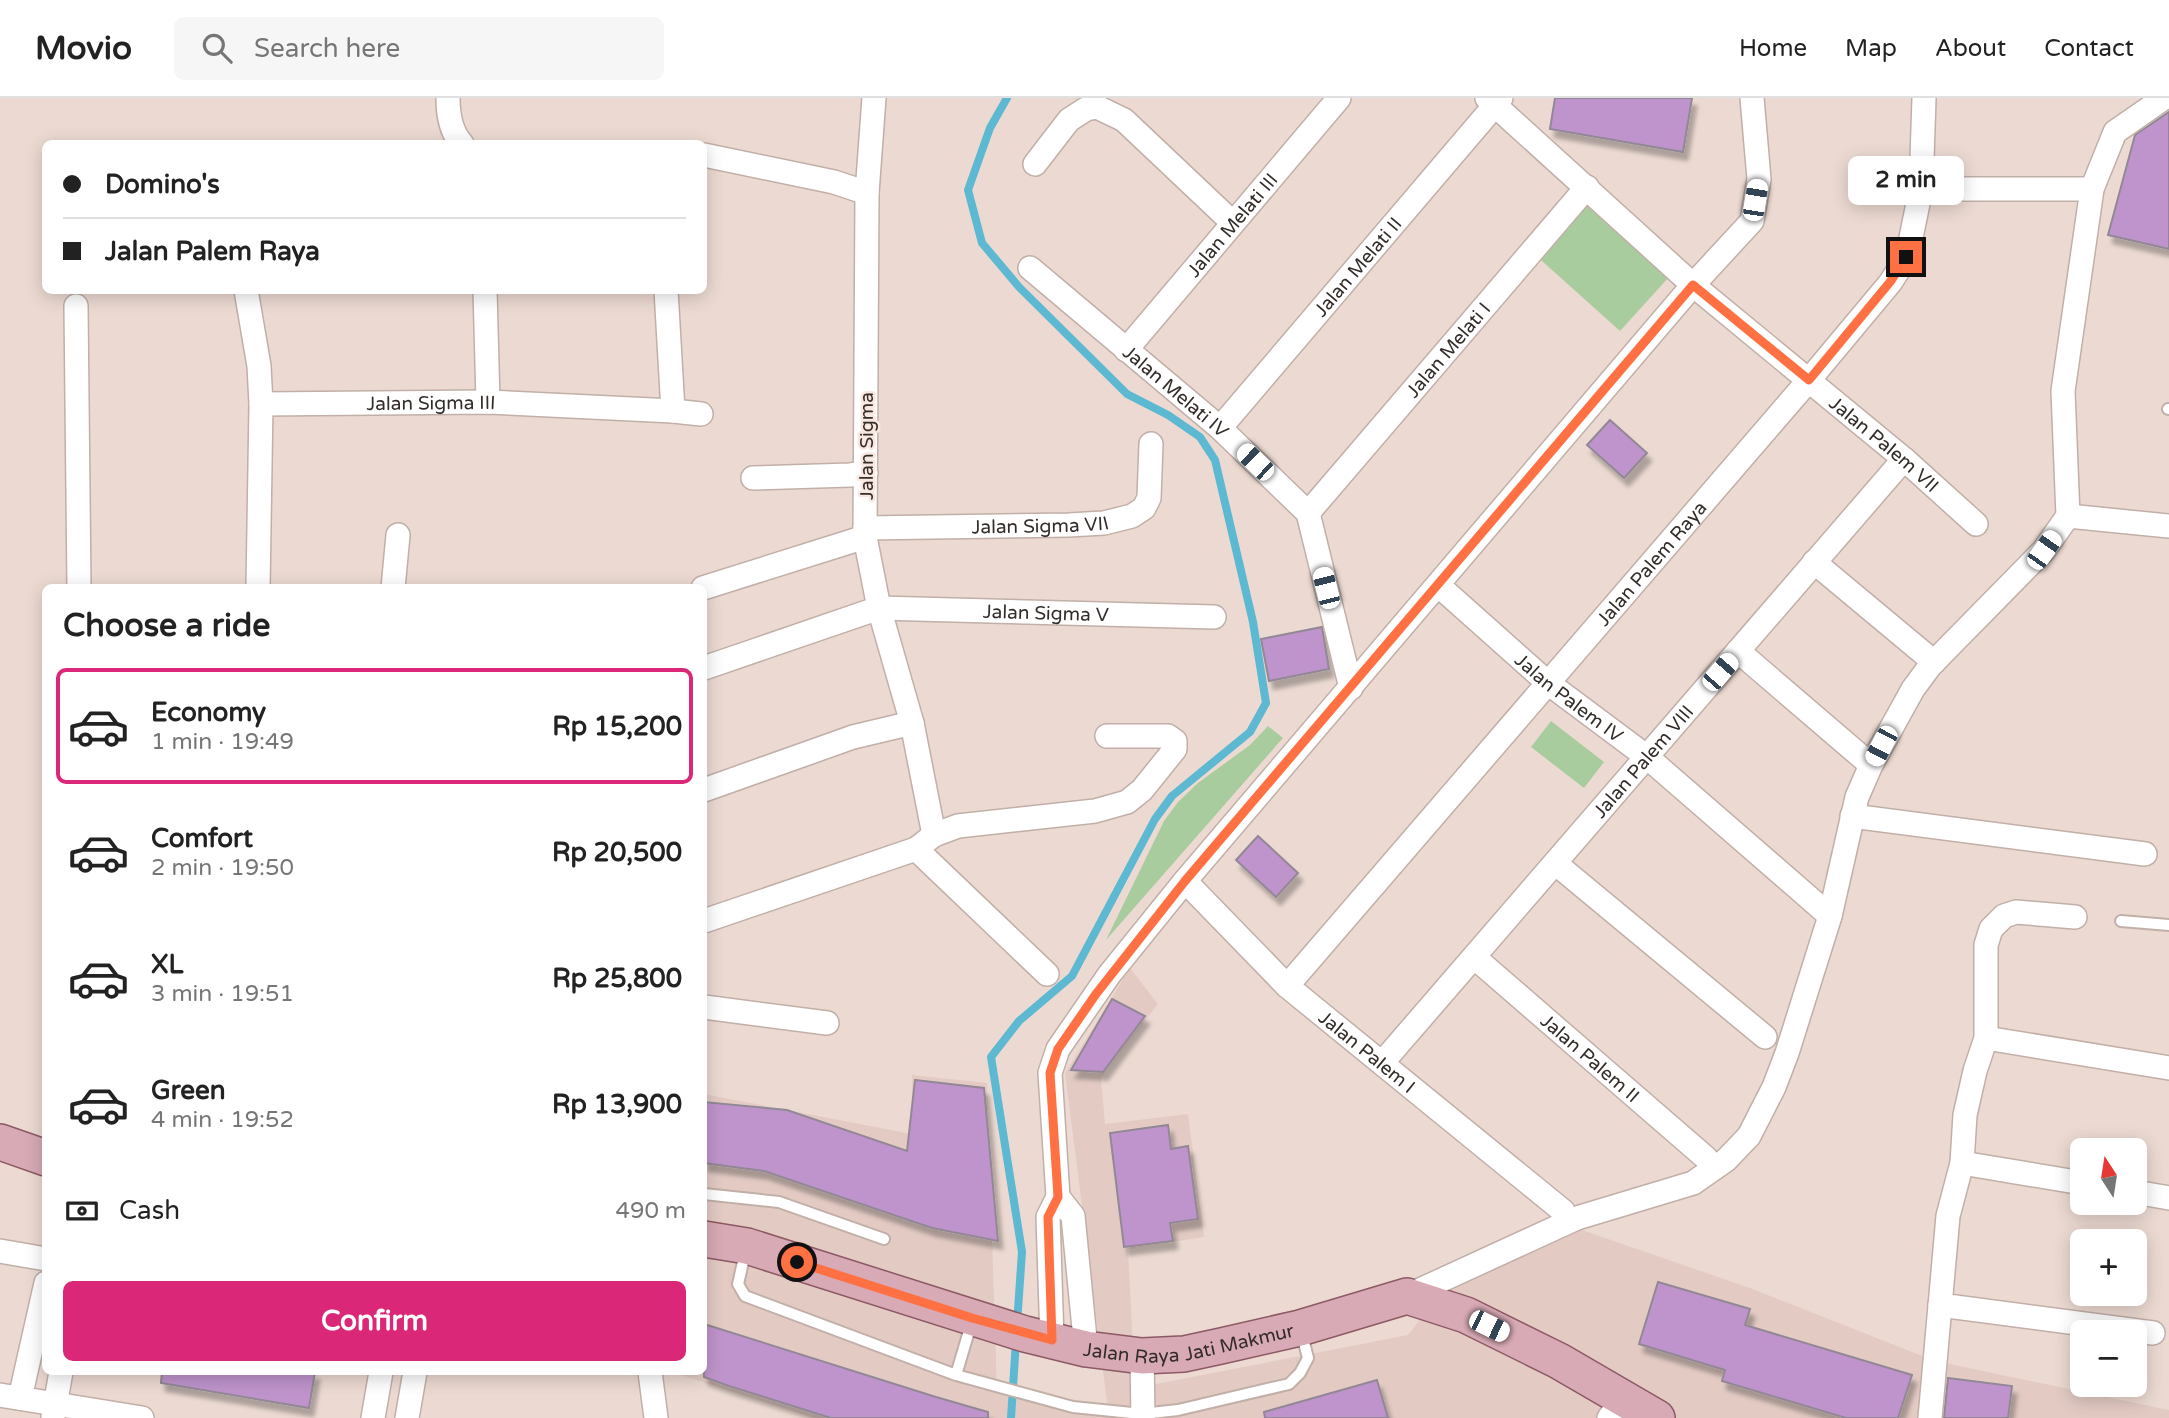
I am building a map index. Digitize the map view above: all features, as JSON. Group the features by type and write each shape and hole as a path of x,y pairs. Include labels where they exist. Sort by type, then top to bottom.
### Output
{"main road":[{"path":"0,1142 42,1157"},
{"name":"Jalan Raya Jati Makmur","path":"707,1239 747,1246 1038,1337 1086,1349 1142,1356 1184,1354 1300,1328 1407,1296"},
{"path":"1407,1296 1465,1315 1559,1361 1616,1408 1657,1418"}],"street":[{"path":"448,98 449,116 459,140"},
{"name":"Jalan Sigma","path":"874,98 867,192 865,532 879,608 912,723 925,842"},
{"path":"1038,1337 1048,1217 1058,1197 1050,1073 1058,1049 1109,975 1185,881 1693,285 1752,221 1759,179 1752,98"},
{"name":"Jalan Palem Raya","path":"1287,986 1809,380 1890,282 1906,257 1922,189 1924,98"},
{"path":"1407,1296 1577,1218 1693,1183 1726,1160 1749,1136 1787,1053 1858,817 1857,797 1871,765 1913,689 1934,662 2044,550 2068,516 2063,390 2092,189 2115,132 2164,98"},
{"name":"Jalan Palem VII","path":"1494,100 1693,285 1904,458 1976,524"},
{"name":"Jalan Melati II","path":"1220,428 1494,100"},
{"name":"Jalan Melati III","path":"1126,350 1233,223 1330,101"},
{"path":"1035,164 1069,120 1086,109 1097,107 1124,120 1233,223"},
{"path":"707,156 835,182 867,192"},
{"name":"Jalan Melati I","path":"1308,513 1587,187"},
{"path":"1922,189 2092,189"},
{"name":"Jalan Melati IV","path":"1030,268 1220,428 1308,513"},
{"path":"247,294 259,366 261,404 258,584"},
{"name":"Jalan Sigma III","path":"261,404 488,402 485,294"},
{"path":"666,294 673,411"},
{"path":"76,306 79,584"},
{"path":"488,402 701,414"},
{"name":"Jalan Sigma VII","path":"707,587 865,532 1104,523 1132,516 1144,508 1149,498 1151,443"},
{"name":"Jalan Palem VIII","path":"1382,1063 1904,458"},
{"path":"754,478 866,473"},
{"path":"1308,513 1351,688"},
{"path":"2068,516 2169,526"},
{"path":"393,584 398,536"},
{"path":"1814,562 1934,662"},
{"name":"Jalan Palem IV","path":"1438,585 1548,683 1647,757 1830,916"},
{"path":"707,667 879,608"},
{"name":"Jalan Sigma V","path":"879,608 1214,617"},
{"path":"1738,651 1871,765"},
{"path":"707,789 853,737 912,723"},
{"path":"707,920 925,842 958,826 1095,811 1127,802 1142,790 1175,749 1175,741 1168,736 1107,736"},
{"path":"1858,817 2146,854"},
{"path":"925,842 1039,967"},
{"path":"1555,863 1765,1037"},
{"name":"Jalan Palem I","path":"1185,881 1287,986 1563,1211"},
{"path":"1930,1418 1948,1216 1962,1163 1965,1115 1986,1038 1986,944 1991,929 2004,916 2016,912 2075,917"},
{"name":"Jalan Palem II","path":"1474,957 1706,1158"},
{"path":"707,1007 827,1023"},
{"path":"1986,1038 2169,1068"},
{"path":"1962,1163 2070,1181"},
{"path":"2147,1194 2169,1198"},
{"path":"1058,1197 1073,1216 1086,1349"},
{"path":"0,1251 42,1258"},
{"path":"42,1296 10,1396 54,1411 142,1418"},
{"path":"1940,1305 2153,1333"},
{"path":"1142,1356 1142,1416"},
{"path":"54,1411 60,1375"},
{"path":"373,1418 380,1375"},
{"path":"407,1418 414,1375"},
{"path":"650,1375 656,1418"}],"lane":[{"path":"2121,922 2169,925"},
{"path":"707,1194 779,1202 884,1239"},
{"path":"747,1246 738,1284 745,1296 956,1376 1073,1407 1142,1416 1289,1384 1300,1373 1308,1358 1300,1328"},
{"path":"956,1376 980,1320"}],"shaded area":[{"path":"1130,968 1158,1004 1101,1078 1105,1124 1188,1114 1204,1237 1128,1249 1135,1388 1408,1335 1447,1284 1579,1229 1750,1288 1935,1361 2070,1389 2070,1397 2107,1397 2169,1410 2169,1418 813,1418 681,1375 707,1375 707,1095 912,1134 912,1075 987,1083 997,1390 1108,1410 1065,1073"}],"green space":[{"path":"1580,197 1669,277 1620,331 1532,252"},
{"path":"1551,721 1604,762 1584,788 1531,747"},
{"path":"1268,726 1283,738 1106,940 1164,821 1178,802 1198,783 1250,745"}],"building":[{"path":"1555,98 1692,98 1683,152 1550,129"},
{"path":"2169,112 2169,249 2108,235 2135,135"},
{"path":"1610,420 1647,453 1624,478 1587,445"},
{"path":"1322,627 1329,669 1269,681 1261,639"},
{"path":"1258,836 1298,873 1276,897 1236,860"},
{"path":"1112,999 1145,1016 1103,1072 1071,1070"},
{"path":"915,1080 984,1088 998,1241 932,1228 764,1171 707,1163 707,1102 787,1110 907,1151"},
{"path":"1168,1125 1171,1149 1188,1146 1198,1219 1170,1223 1173,1241 1124,1247 1110,1133"},
{"path":"1658,1282 1750,1309 1745,1325 1912,1375 1898,1418 1846,1418 1722,1381 1725,1370 1639,1344"},
{"path":"707,1325 988,1412 988,1418 831,1418 704,1377 707,1375"},
{"path":"162,1375 314,1375 309,1408 161,1383"},
{"path":"1948,1378 2012,1386 2008,1418 1944,1418"},
{"path":"1377,1380 1388,1418 1265,1418 1264,1412"}],"waterway":[{"path":"1007,98 990,128 968,190 982,243 1019,287 1127,394 1168,415 1200,437 1215,460 1253,622 1266,703 1250,732 1172,796 1155,819 1072,976 1019,1021 991,1057 1022,1252 1017,1324"},
{"path":"1011,1418 1016,1341"}],"route":[{"path":"797,1262 972,1318 1052,1340 1048,1217 1058,1197 1050,1073 1058,1049 1109,975 1185,881 1693,285 1809,380 1890,282 1906,257"}]}
